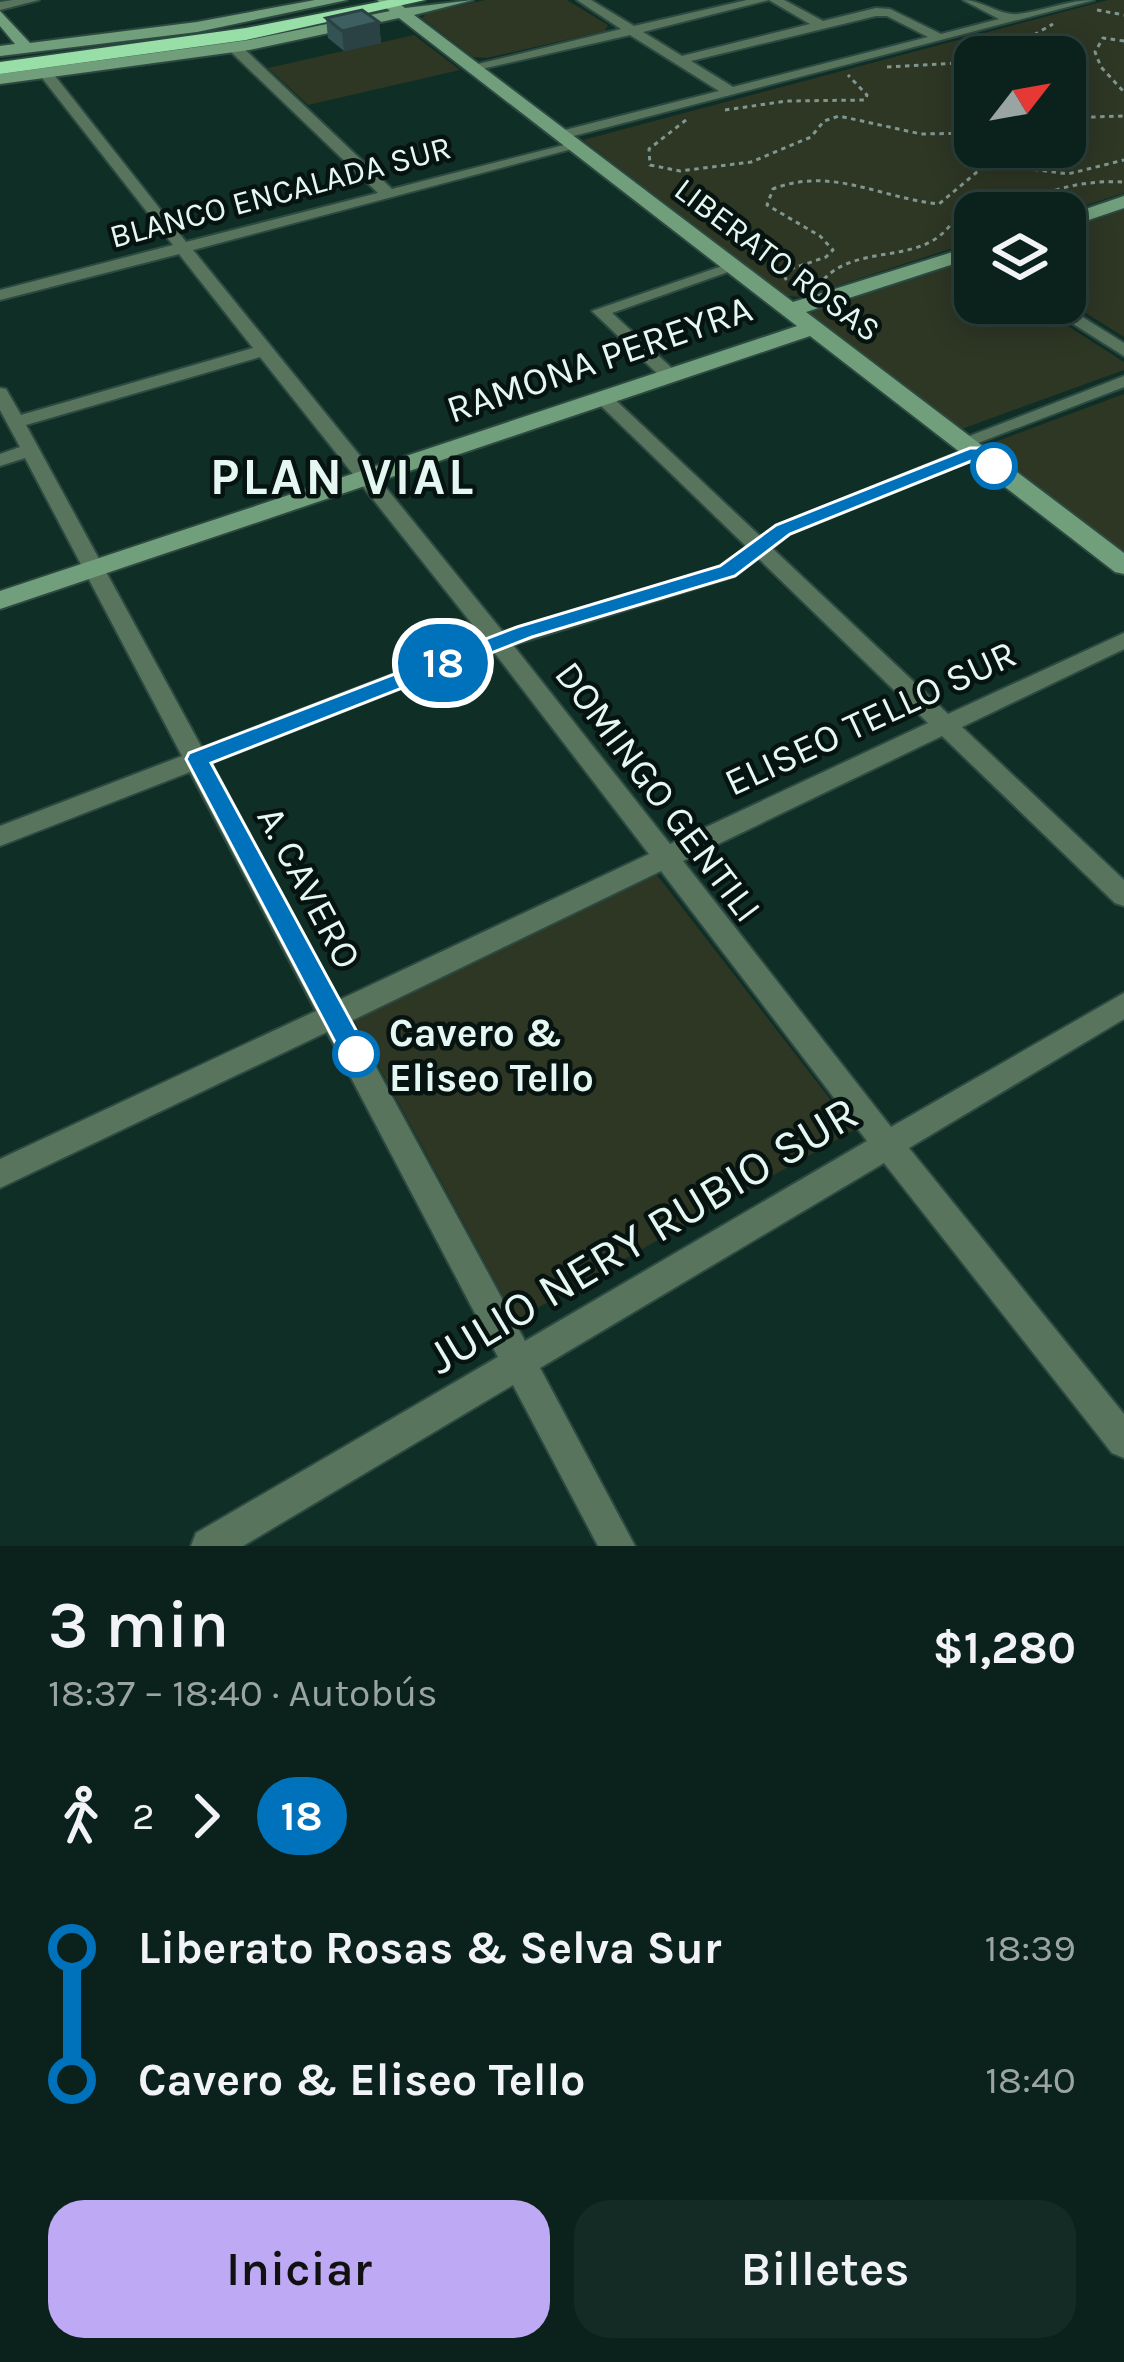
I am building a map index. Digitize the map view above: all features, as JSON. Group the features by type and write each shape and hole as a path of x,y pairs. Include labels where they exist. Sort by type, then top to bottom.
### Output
{"highway":[{"path":"0,71 221,38 396,3"},
{"path":"0,71 231,21"},
{"path":"0,71 170,57"}],"street":[{"path":"0,6 33,0"},
{"path":"0,51 231,21 339,0"},
{"path":"0,71 46,74 170,57 234,47 396,3 465,0"},
{"path":"583,0 731,92"},
{"path":"473,67 763,0"},
{"path":"776,0 821,25"},
{"path":"969,0 1011,20"},
{"name":"LIBERATO ROSAS","path":"396,3 1124,566"},
{"name":"BLANCO ENCALADA SUR","path":"0,296 388,194 731,92 1011,20 1088,5"},
{"path":"680,60 884,12 940,38"},
{"path":"0,16 26,48"},
{"path":"234,47 388,194"},
{"name":"DOMINGO GENTILI","path":"46,74 1124,1441"},
{"path":"1086,215 1124,202"},
{"path":"791,310 954,259"},
{"path":"670,376 600,311 734,267"},
{"path":"1081,324 1124,351"},
{"name":"RAMONA PEREYRA","path":"0,601 813,328"},
{"path":"5,404 263,351"},
{"path":"0,836 498,642 721,573 783,530 1124,382"},
{"path":"602,398 1124,896"},
{"name":"A. CAVERO","path":"5,404 617,1546"},
{"path":"0,460 31,451"},
{"name":"ELISEO TELLO SUR","path":"0,1174 1124,640"},
{"name":"JULIO NERY RUBIO SUR","path":"209,1546 1124,1005"}],"path":[{"path":"1088,5 1124,15"},
{"path":"1031,36 1061,19"},
{"path":"1124,41 1105,37 1095,52 1101,67 1124,92"},
{"path":"876,68 954,63"},
{"path":"719,110 796,101 860,102 867,95 848,76 857,69"},
{"path":"696,114 652,146 646,154 650,165 680,171 760,160 811,136 824,121 839,116 922,134 954,133"},
{"path":"1086,115 1124,116"},
{"path":"809,286 787,281 782,272 826,257 832,245 777,217 767,206 772,190 791,180 839,179 939,204 951,200 975,172 988,166 1012,164 1070,175 1124,160"},
{"path":"1056,192 1096,180 1124,182"},
{"path":"818,284 840,263 905,253 946,233 954,220"}],"green space":[{"path":"485,0 567,0 608,25 605,31 487,58 473,57 422,18"},
{"path":"1108,0 1124,0 1124,193 1086,205 1086,192 954,192 954,248 802,297 787,296 583,140 954,41 954,168 1086,168 1086,36 973,36"},
{"path":"414,35 460,70 308,105 268,68"},
{"path":"1124,210 1124,337 1086,313 1086,222"},
{"path":"954,265 954,324 1065,324 1124,362 1124,370 962,429 810,313"},
{"path":"1124,394 1124,553 984,446"},
{"path":"657,875 854,1130 516,1320 351,1015"}],"building":[{"path":"362,10 379,22 342,31 326,18"}],"bus line":[{"name":"18","path":"356,1054 197,759 524,632 728,571 783,530 976,452 994,466"}],"place":[{"name":"Cavero & Eliseo Tello","path":"356,1054"}],"district":[{"name":"PLAN VIAL","path":"343,476"}]}
